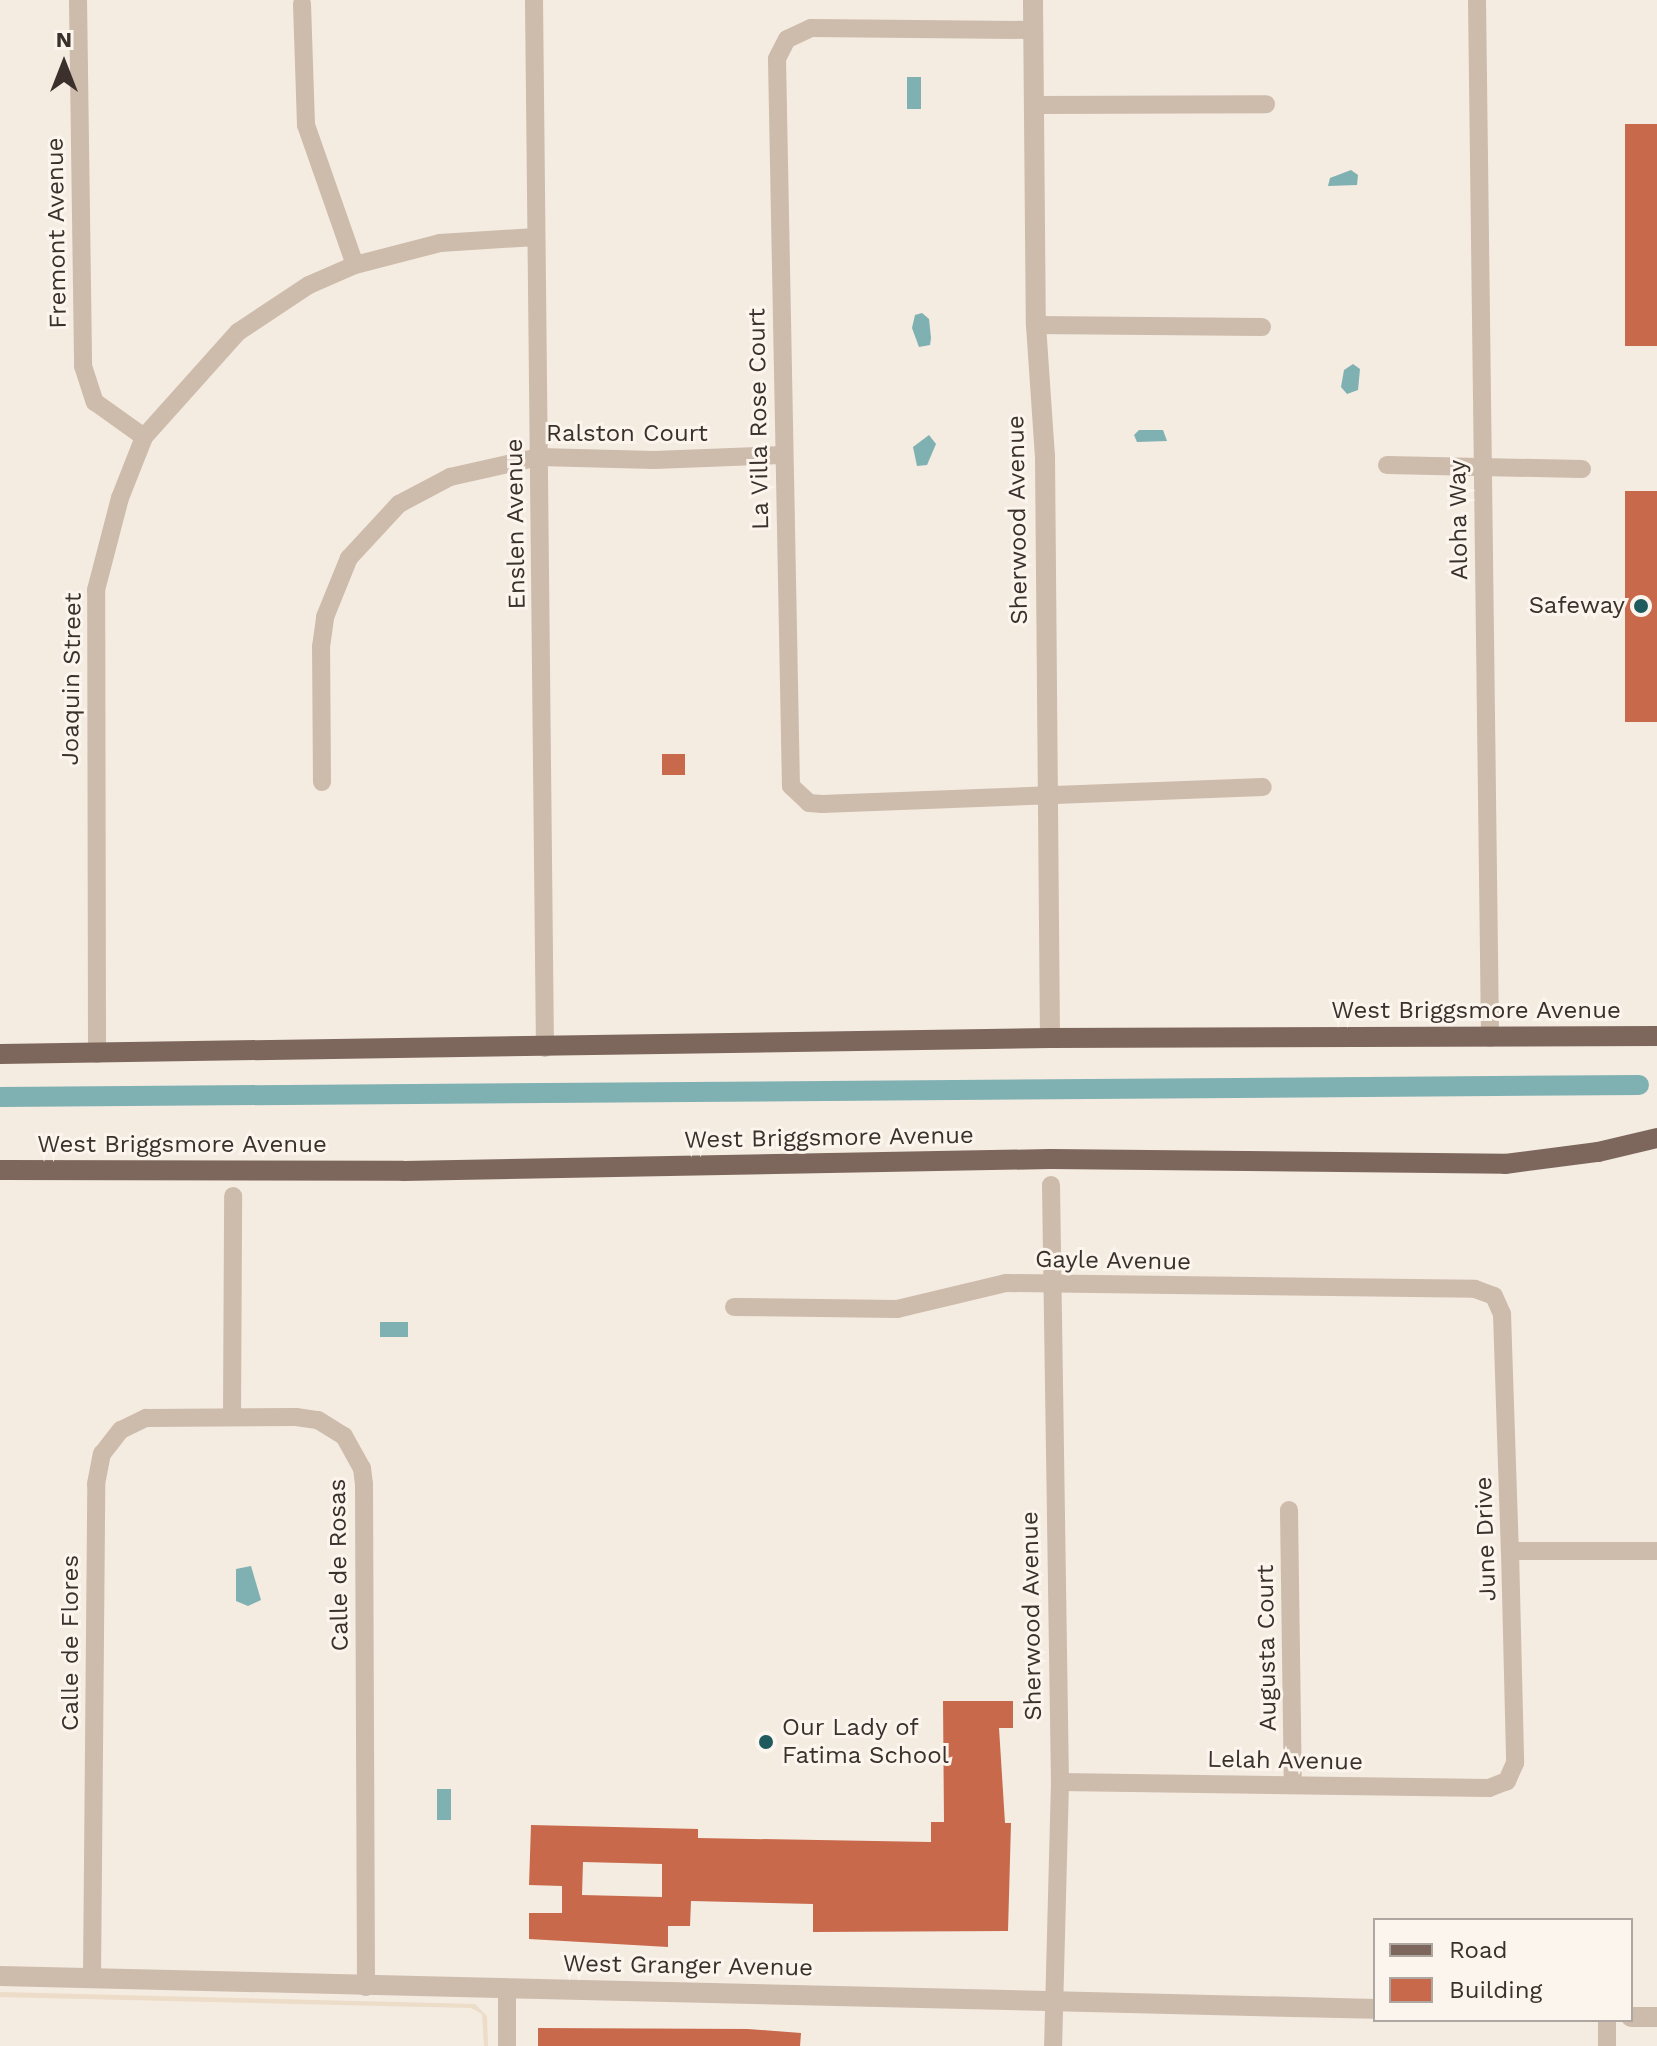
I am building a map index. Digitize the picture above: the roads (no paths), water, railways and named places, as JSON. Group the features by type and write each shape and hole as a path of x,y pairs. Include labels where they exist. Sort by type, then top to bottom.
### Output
{"main road":[{"name":"West Briggsmore Avenue","path":"0,1054 1050,1038 1657,1036"},
{"name":"West Briggsmore Avenue","path":"0,1170 403,1171 1050,1159 1505,1164 1607,1151 1657,1138"}],"street":[{"name":"Fremont Avenue","path":"78,0 83,366 95,402 144,437"},
{"name":"Enslen Avenue","path":"534,0 545,1048"},
{"name":"Sherwood Avenue","path":"1033,0 1036,325 1045,456 1050,1038"},
{"name":"Aloha Way","path":"1477,0 1490,1038"},
{"path":"302,4 306,125 355,265"},
{"name":"La Villa Rose Court","path":"1032,30 811,28 797,31 782,46 777,59 789,776 798,796 822,804 1263,787"},
{"path":"1034,105 1266,104"},
{"name":"Joaquin Street","path":"97,1054 96,590 120,498 144,437 238,332 309,285 355,265 440,243 536,237"},
{"path":"1036,325 1262,327"},
{"name":"Ralston Court","path":"322,782 321,647 334,588 349,558 381,519 422,489 450,477 539,457 654,460 783,455"},
{"path":"1387,465 1582,469"},
{"name":"Sherwood Avenue","path":"1051,1185 1060,1782 1053,2046"},
{"path":"232,1416 233,1196"},
{"name":"Gayle Avenue","path":"734,1307 886,1310 1006,1283 1052,1286 1475,1289 1494,1296"},
{"name":"June Drive","path":"1494,1296 1502,1314 1510,1551 1515,1763 1507,1781"},
{"name":"Calle de Flores","path":"92,1978 98,1467 111,1440 136,1421 163,1416 232,1416"},
{"name":"Calle de Rosas","path":"232,1416 318,1420 344,1436 362,1468 366,1987"},
{"name":"Augusta Court","path":"1289,1510 1293,1785"},
{"path":"1510,1551 1657,1551"},
{"name":"Lelah Avenue","path":"1060,1782 1489,1788 1507,1781"},
{"name":"West Granger Avenue","path":"0,1976 507,1990 1053,1997 1373,2009"},
{"path":"507,1990 507,2046"},
{"path":"1633,2017 1657,2017"},
{"path":"1607,2022 1607,2046"}],"water":[{"path":"907,77 921,77 921,109 907,109"},
{"path":"1351,170 1358,175 1357,185 1328,186 1330,178"},
{"path":"922,313 929,319 931,338 930,345 919,347 912,328 915,315"},
{"path":"1353,364 1360,369 1358,390 1347,394 1341,387 1344,370"},
{"path":"1139,430 1163,430 1167,441 1137,442 1134,435"},
{"path":"929,435 936,444 927,465 917,466 913,447"},
{"path":"380,1322 408,1322 408,1337 380,1337"},
{"path":"251,1566 261,1600 248,1606 236,1601 236,1569"},
{"path":"437,1789 451,1789 451,1820 437,1820"}],"waterway":[{"path":"0,1097 1639,1085"}],"place":[{"name":"Safeway","path":"1641,606"},
{"name":"Our Lady of Fatima School","path":"766,1742"}]}
